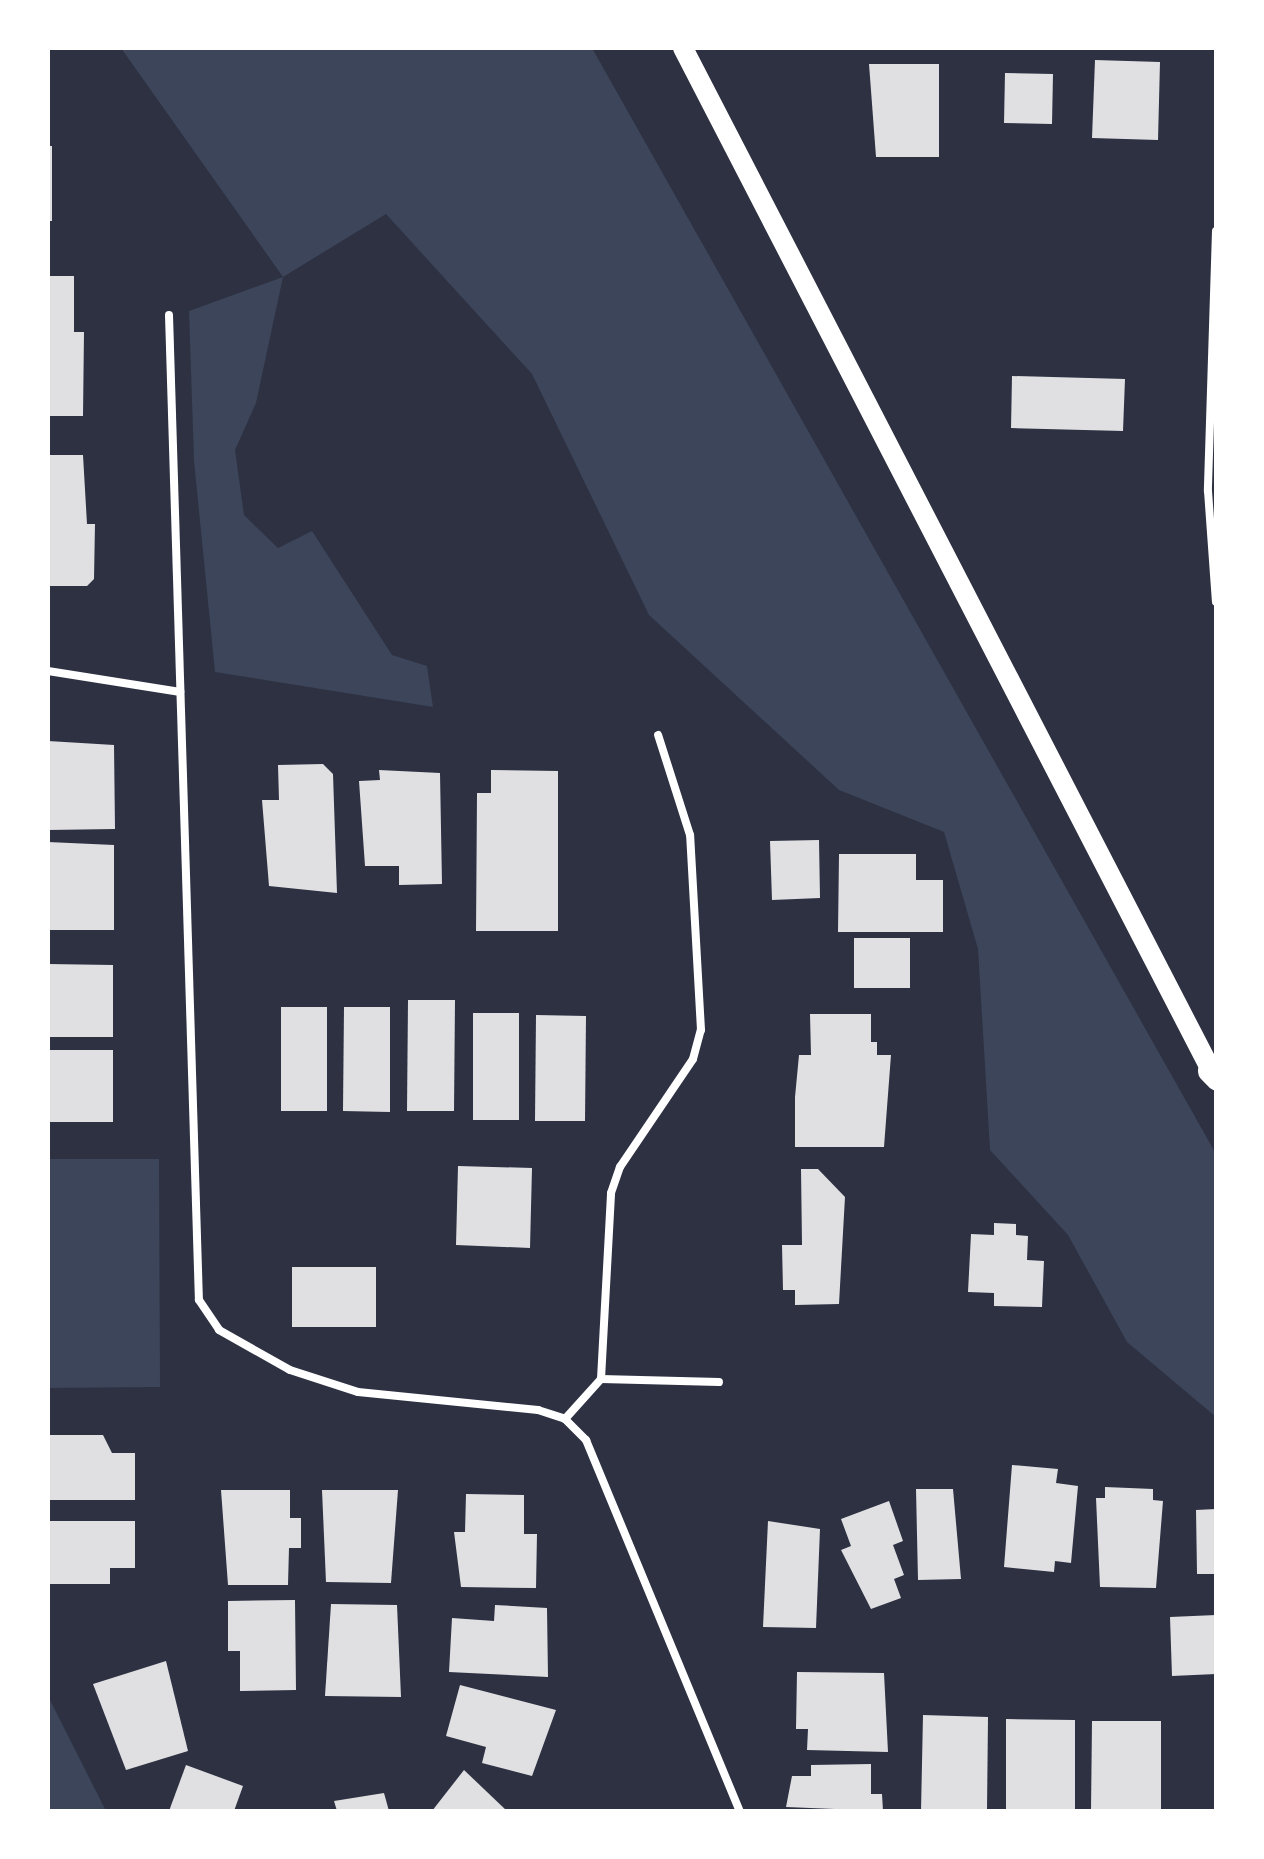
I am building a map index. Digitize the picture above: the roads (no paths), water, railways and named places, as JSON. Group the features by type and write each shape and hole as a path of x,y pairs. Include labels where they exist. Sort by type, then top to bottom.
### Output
{"main road":[{"path":"683,48 1214,1076"}],"street":[{"path":"1216,231 1208,491 1216,602"},
{"path":"169,315 199,1300 219,1330 251,1354 358,1392 565,1419 586,1440 740,1811"},
{"path":"48,671 180,692"},
{"path":"565,1419 601,1379 611,1193 620,1167 693,1059 701,1030 690,835 658,735"},
{"path":"601,1379 719,1382"}]}
